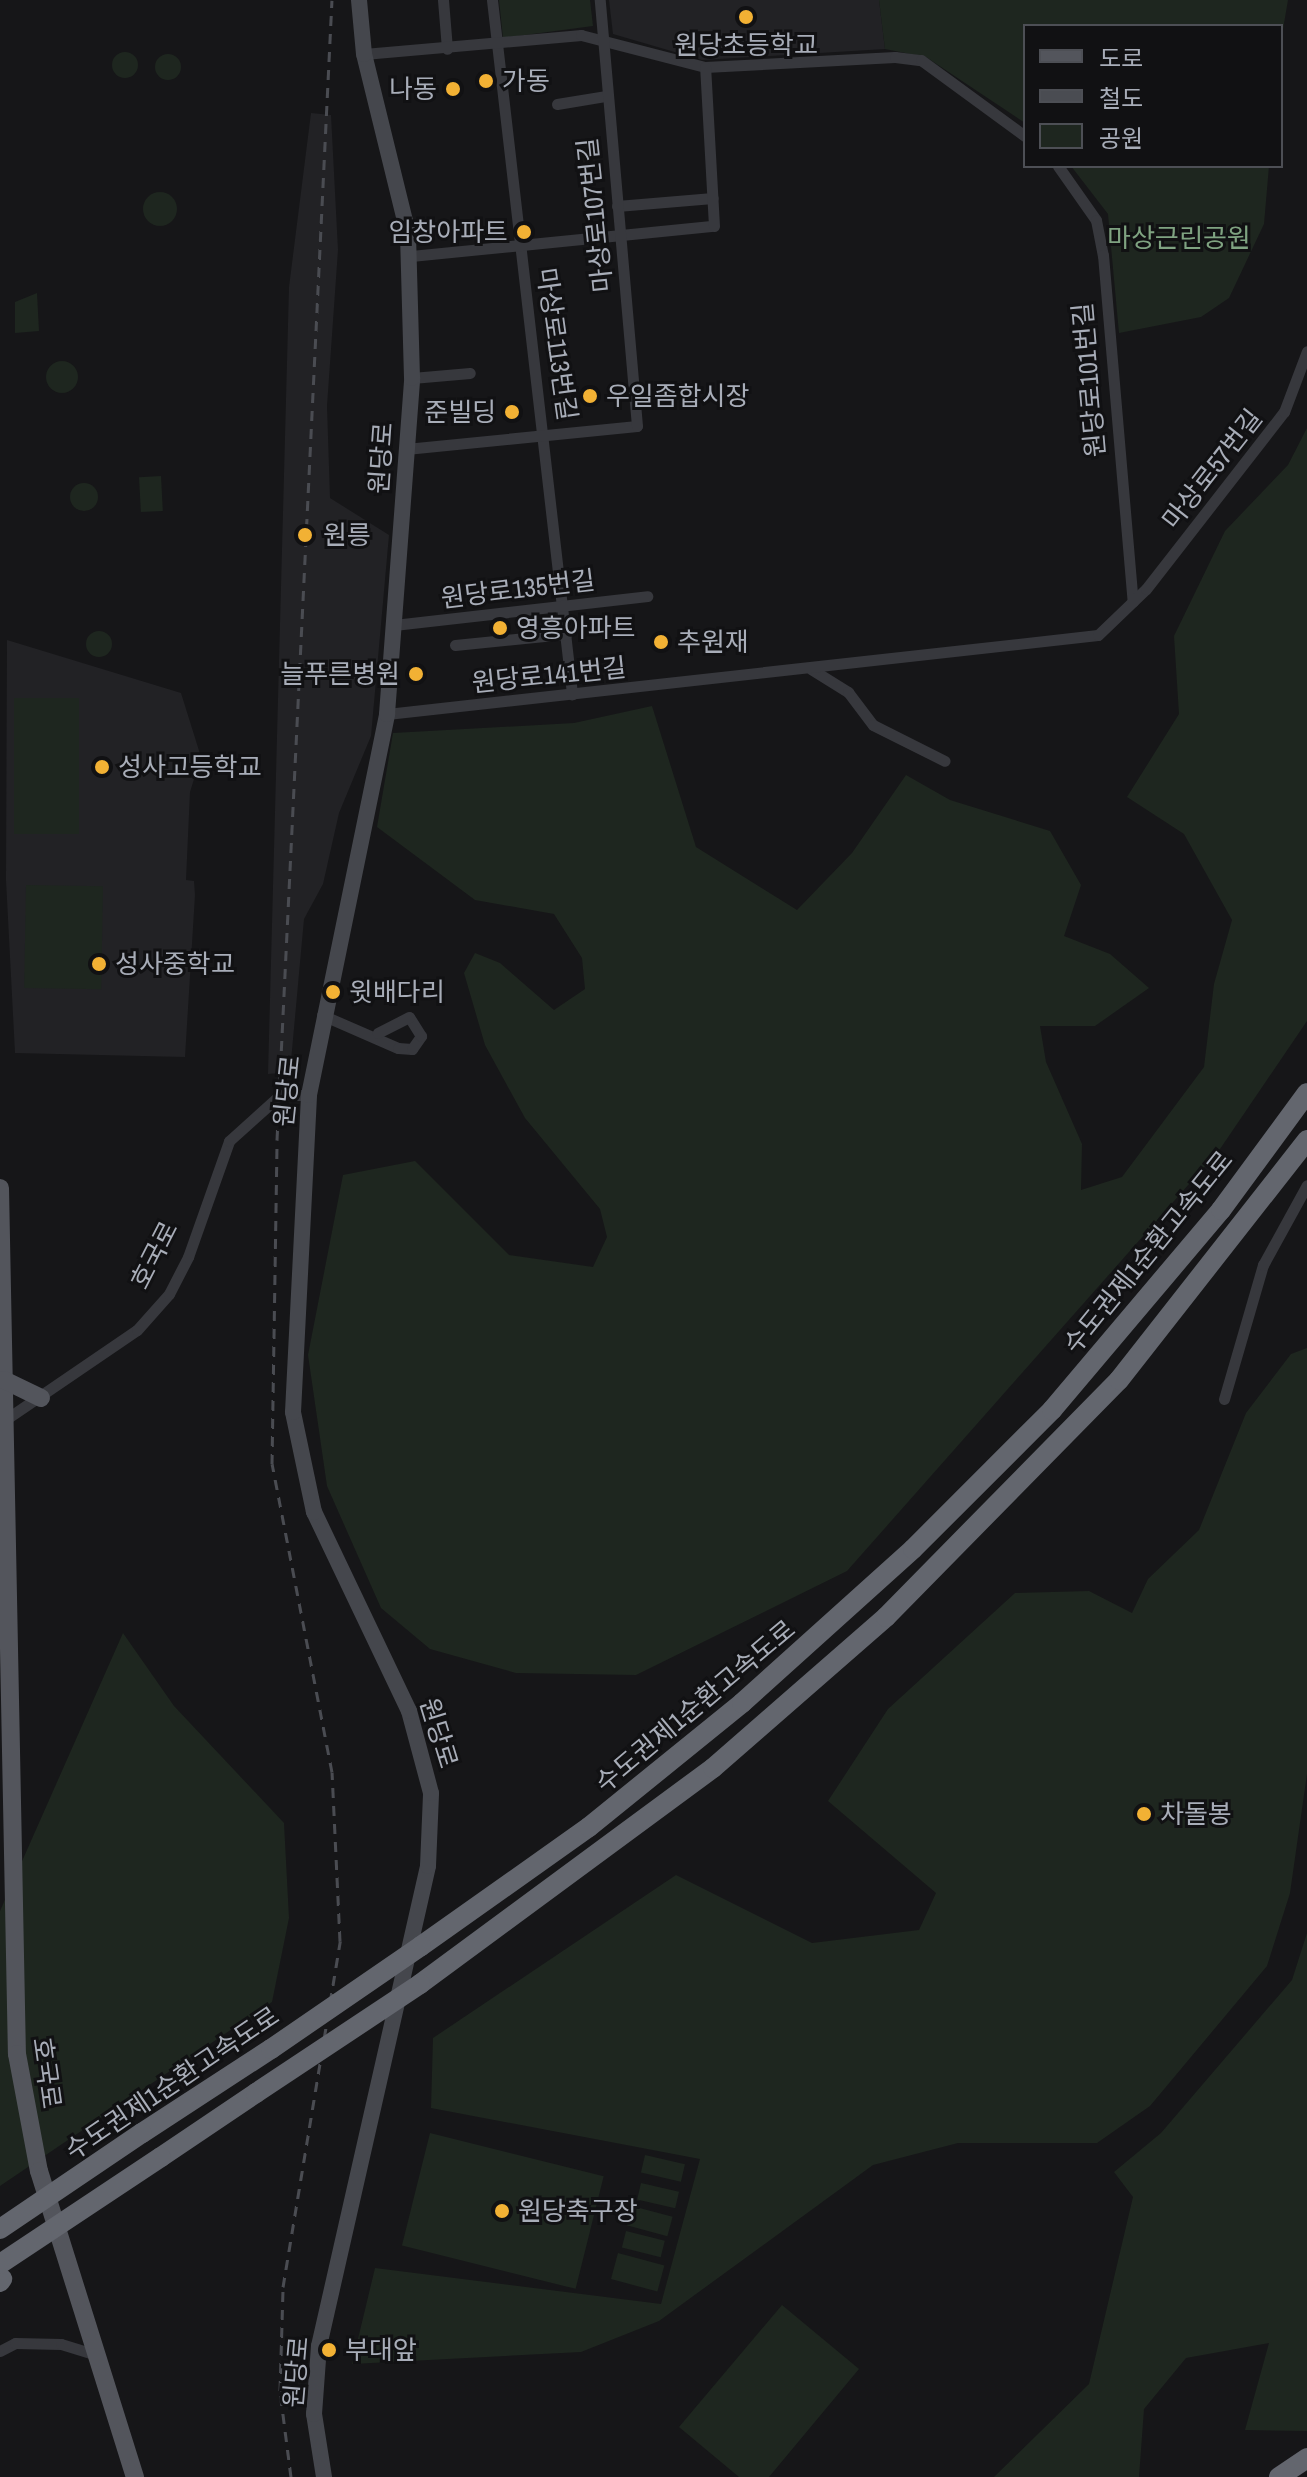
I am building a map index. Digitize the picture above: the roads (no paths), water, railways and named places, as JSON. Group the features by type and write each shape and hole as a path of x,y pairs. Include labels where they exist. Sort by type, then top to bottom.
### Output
{"highway":[{"name":"수도권제1순환고속도로","path":"0,2229 271,2049 589,1827 742,1703 913,1549 1052,1410 1221,1210 1307,1093"},
{"path":"1,2275 70,2218 420,1984 702,1777 886,1617 1119,1380 1307,1140"},
{"path":"0,2212 78,2176"},
{"path":"1279,2477 1307,2458"},
{"path":"1296,2477 1307,2471"}],"main road":[{"name":"원당로","path":"324,2477 314,2414 319,2346 428,1866 431,1793 409,1711 335,1564 301,1467 293,1412 309,1095 321,1014 387,714 412,378 411,256 364,54 359,0"},
{"name":"호국로","path":"0,1188 4,1380 5,1940"},
{"path":"4,1380 41,1398"},
{"name":"호국로","path":"0,1696 1,1824 13,2107 89,2350 124,2477"},
{"name":"호국로","path":"89,2350 135,2477"}],"street":[{"path":"443,0 447,49"},
{"name":"마상로113번길","path":"492,0 547,436 572,694"},
{"name":"마상로107번길","path":"547,436 637,426 600,0"},
{"path":"364,54 604,39 705,67 850,55 921,60 1023,135"},
{"path":"411,256 714,226 705,67"},
{"path":"557,104 606,96"},
{"name":"원당로101번길","path":"1059,168 1096,220 1103,255 1133,602"},
{"path":"617,206 713,198"},
{"name":"마상로57번길","path":"1133,602 1284,412 1307,351"},
{"path":"412,378 470,373"},
{"path":"406,449 547,436"},
{"name":"원당로135번길","path":"394,625 647,596"},
{"name":"원당로141번길","path":"387,714 1098,635 1133,602"},
{"path":"455,645 566,634"},
{"path":"811,669 848,692 873,725 945,761"},
{"path":"321,1014 378,1033"},
{"name":"호국로","path":"3,1422 137,1330 169,1294 217,1166 251,1114 280,1095 309,1095"},
{"path":"1224,1399 1263,1265 1307,1185"},
{"path":"0,2351 15,2343 89,2350"}],"railway":[{"path":"291,2477 280,2391 283,2287 340,1941 332,1772 272,1464 277,1140 332,0"}],"place":[{"name":"원당초등학교","path":"746,17"},
{"name":"가동","path":"486,81"},
{"name":"나동","path":"453,89"},
{"name":"임창아파트","path":"524,232"},
{"name":"우일좀합시장","path":"590,396"},
{"name":"준빌딩","path":"512,412"},
{"name":"원릉","path":"305,535"},
{"name":"영흥아파트","path":"500,628"},
{"name":"추원재","path":"661,642"},
{"name":"늘푸른병원","path":"416,674"},
{"name":"성사고등학교","path":"102,767"},
{"name":"성사중학교","path":"99,964"},
{"name":"윗배다리","path":"333,992"},
{"name":"차돌봉","path":"1144,1814"},
{"name":"원당축구장","path":"502,2211"},
{"name":"부대앞","path":"329,2350"}],"park label":[{"name":"마상근린공원","path":"1179,238"}]}
